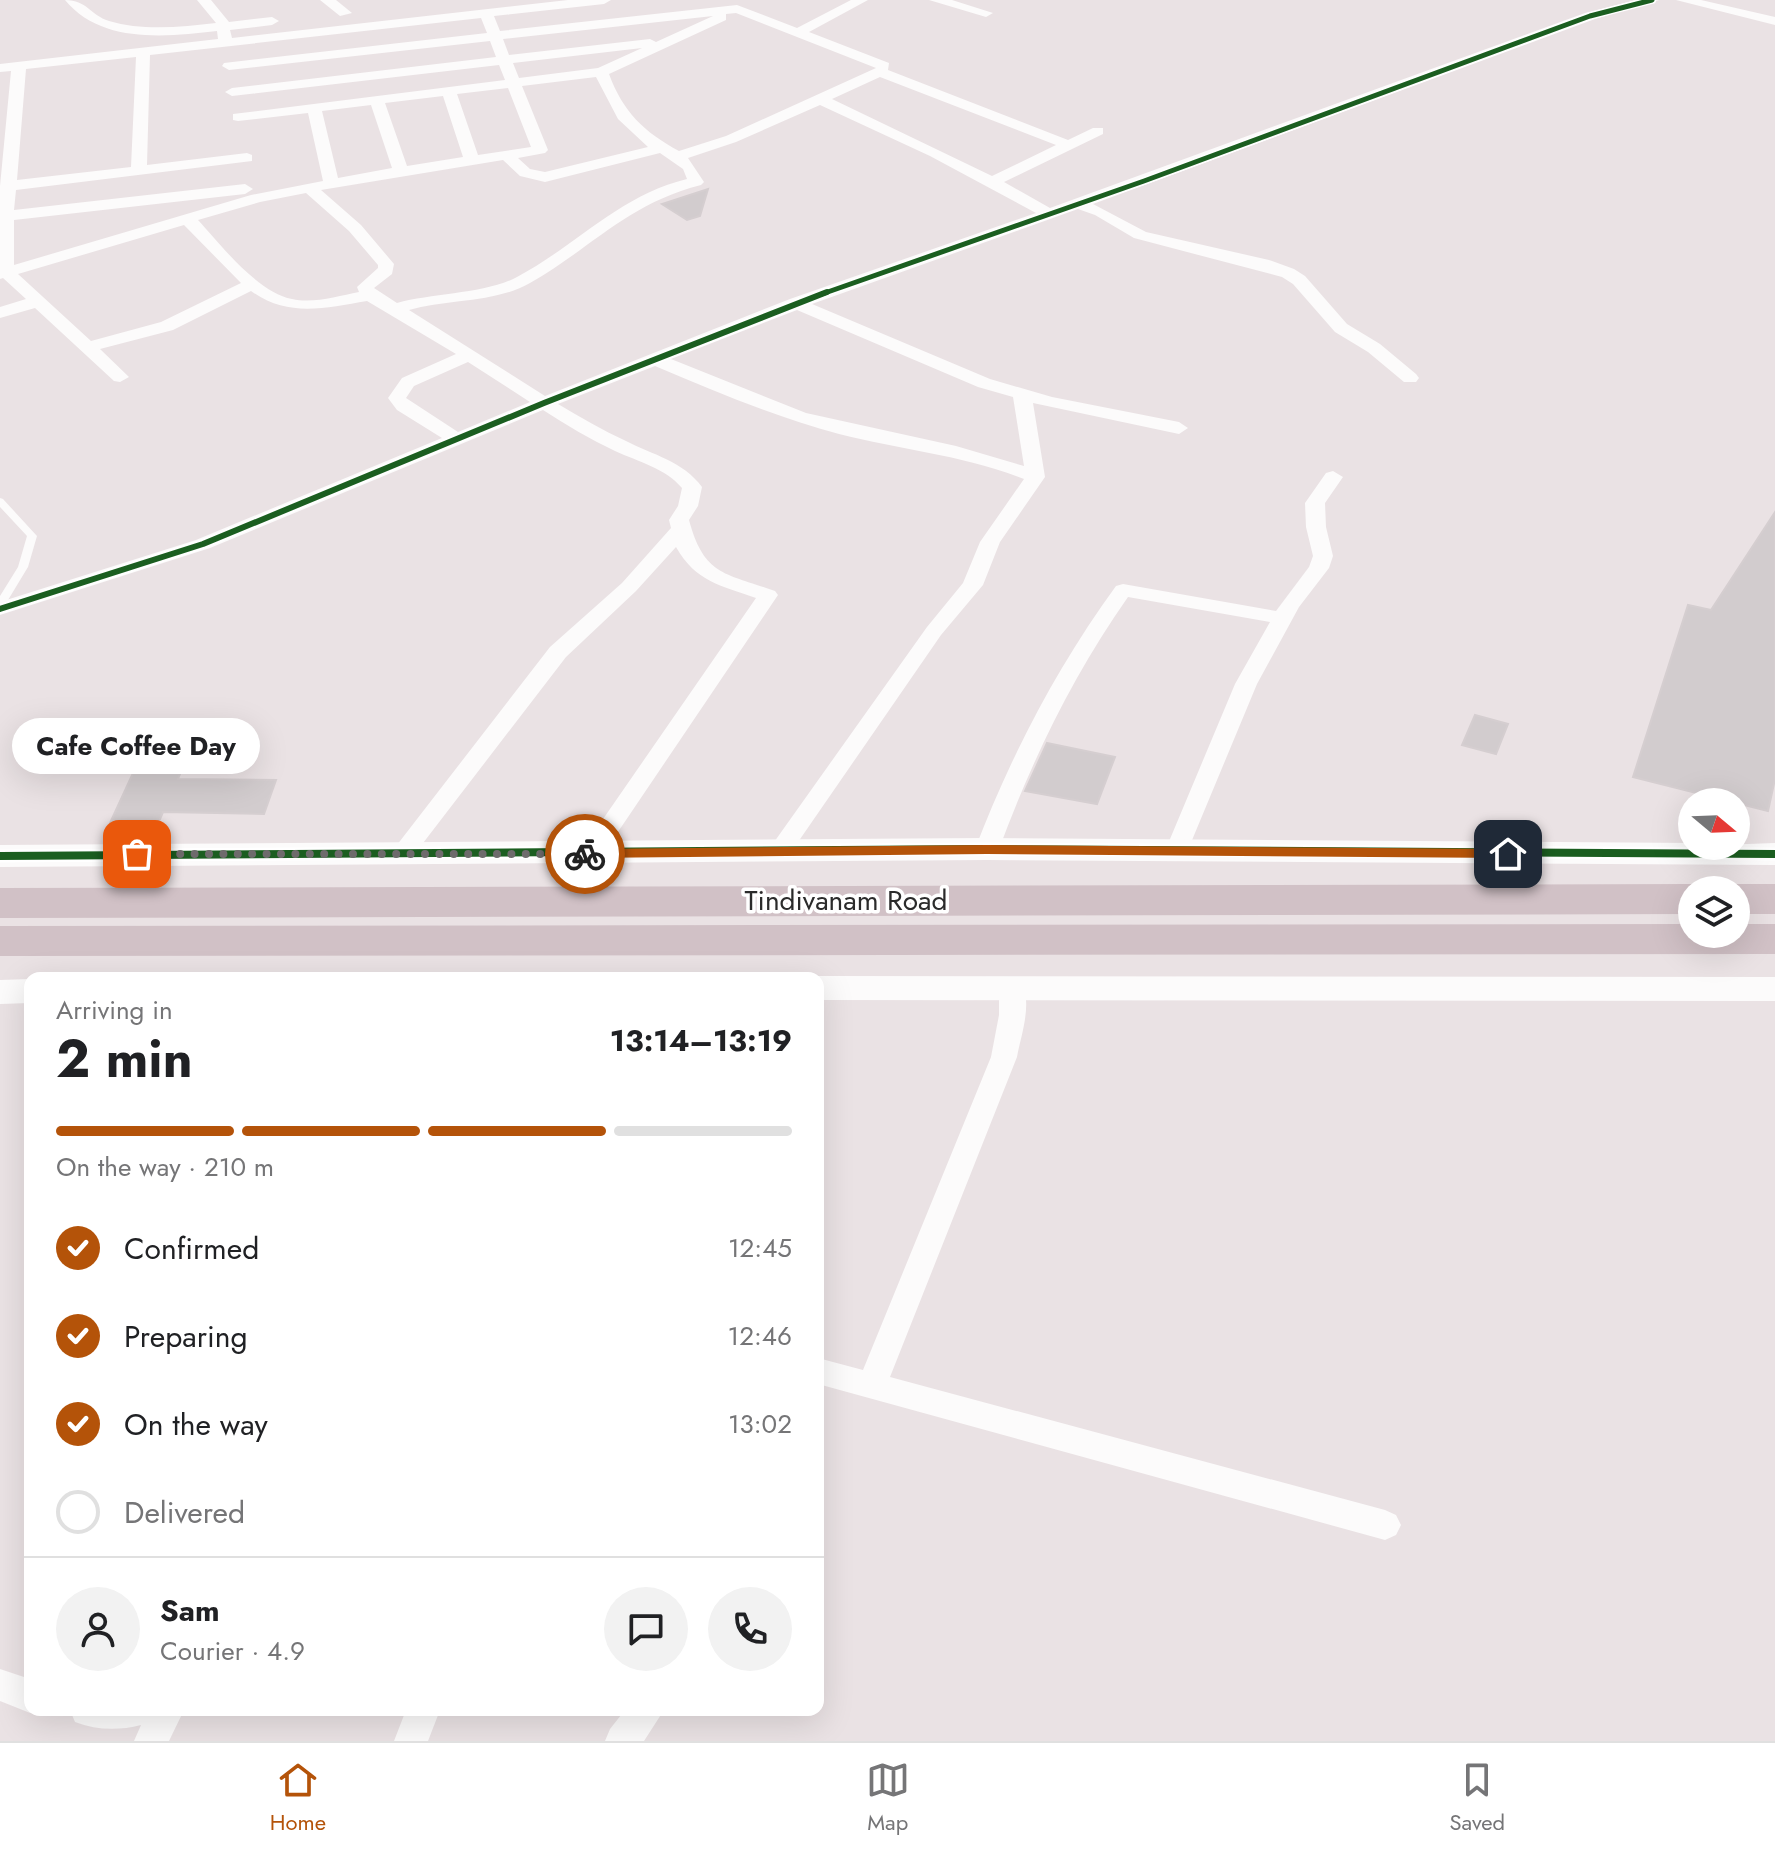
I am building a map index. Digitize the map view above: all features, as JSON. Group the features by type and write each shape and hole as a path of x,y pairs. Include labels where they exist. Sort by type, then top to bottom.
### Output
{"highway":[{"name":"Tindivanam Road","path":"0,903 1678,899"},
{"path":"1750,899 1775,899"},
{"path":"0,941 1775,939"}],"street":[{"path":"72,0 90,17 122,28 224,27 285,20"},
{"path":"204,0 224,27 232,92 256,193"},
{"path":"327,0 352,13 330,15"},
{"path":"0,68 604,0"},
{"path":"799,32 861,0"},
{"path":"936,0 986,13"},
{"path":"0,607 203,544 796,303 1078,204 1590,16 1652,0"},
{"path":"1683,0 1775,21"},
{"path":"398,8 454,2"},
{"path":"8,186 139,171 243,137 314,108 601,72 676,39 734,4"},
{"path":"229,66 493,37 734,4 884,66 880,72 717,145 545,177 525,173 507,155"},
{"path":"6,216 309,188 540,150 486,14"},
{"path":"232,92 676,39"},
{"path":"139,171 143,53"},
{"path":"3,273 19,66"},
{"path":"395,309 436,296 505,287 522,281 632,205 670,188 696,182 689,169 643,137 628,122 607,90 601,72"},
{"path":"880,72 1069,145"},
{"path":"449,93 472,160"},
{"path":"819,99 896,131 994,181 1048,214"},
{"path":"377,101 401,171"},
{"path":"314,108 332,184"},
{"path":"994,181 1098,131"},
{"path":"309,188 355,228 386,264 386,270 365,287 369,295 544,403 685,478 692,487 688,506 679,520 679,531 696,564 718,577 768,595 591,854"},
{"path":"3,273 187,218 256,193"},
{"path":"1078,204 1101,212 1140,235 1263,264 1288,273 1299,280 1341,328 1374,348 1410,378"},
{"path":"187,218 272,298 292,305 320,304 369,295"},
{"path":"3,273 120,377"},
{"path":"88,347 167,326 211,302 254,284"},
{"path":"0,313 38,301"},
{"path":"796,303 930,361 1022,394 1179,428"},
{"path":"456,439 403,406 397,398 408,382 469,355"},
{"path":"655,359 761,404 823,424 973,454 1035,477"},
{"path":"779,852 934,631 973,585 990,542 1035,477 1022,394"},
{"path":"1177,851 1246,684 1282,618 1319,568 1323,556 1316,527 1315,503 1333,477"},
{"path":"402,854 558,652 629,587 679,531"},
{"path":"987,849 1003,809 1081,652 1095,626 1123,590 1282,618"},
{"path":"0,856 987,849 1775,854"},
{"path":"824,988 1775,989"},
{"path":"872,1385 1004,1057 1012,1015 1012,989"},
{"path":"0,992 24,991"},
{"path":"824,1373 1385,1525"},
{"path":"0,1685 24,1694"},
{"path":"151,1741 164,1716"},
{"path":"411,1741 421,1716"},
{"path":"622,1741 642,1716"}],"lane":[{"path":"0,501 32,536 30,553 0,607"}],"building":[{"path":"708,189 700,216 687,220 662,204"},
{"path":"1775,512 1775,779 1768,811 1750,806 1750,788 1678,788 1633,777 1688,605 1711,610"},
{"path":"1475,715 1508,724 1496,754 1462,745"},
{"path":"1047,743 1115,757 1097,804 1025,791"},
{"path":"133,773 180,774 178,779 276,780 264,814 163,812 158,824 110,823"}],"cycle path":[{"path":"0,609 203,544 544,403 837,288 1144,181 1590,16 1652,0"},
{"path":"0,856 987,849 1775,854"}],"way so far":[{"path":"137,854 585,854"}],"place":[{"name":"Cafe Coffee Day","path":"137,854"}],"route":[{"path":"585,854 987,849 1508,854"}]}
